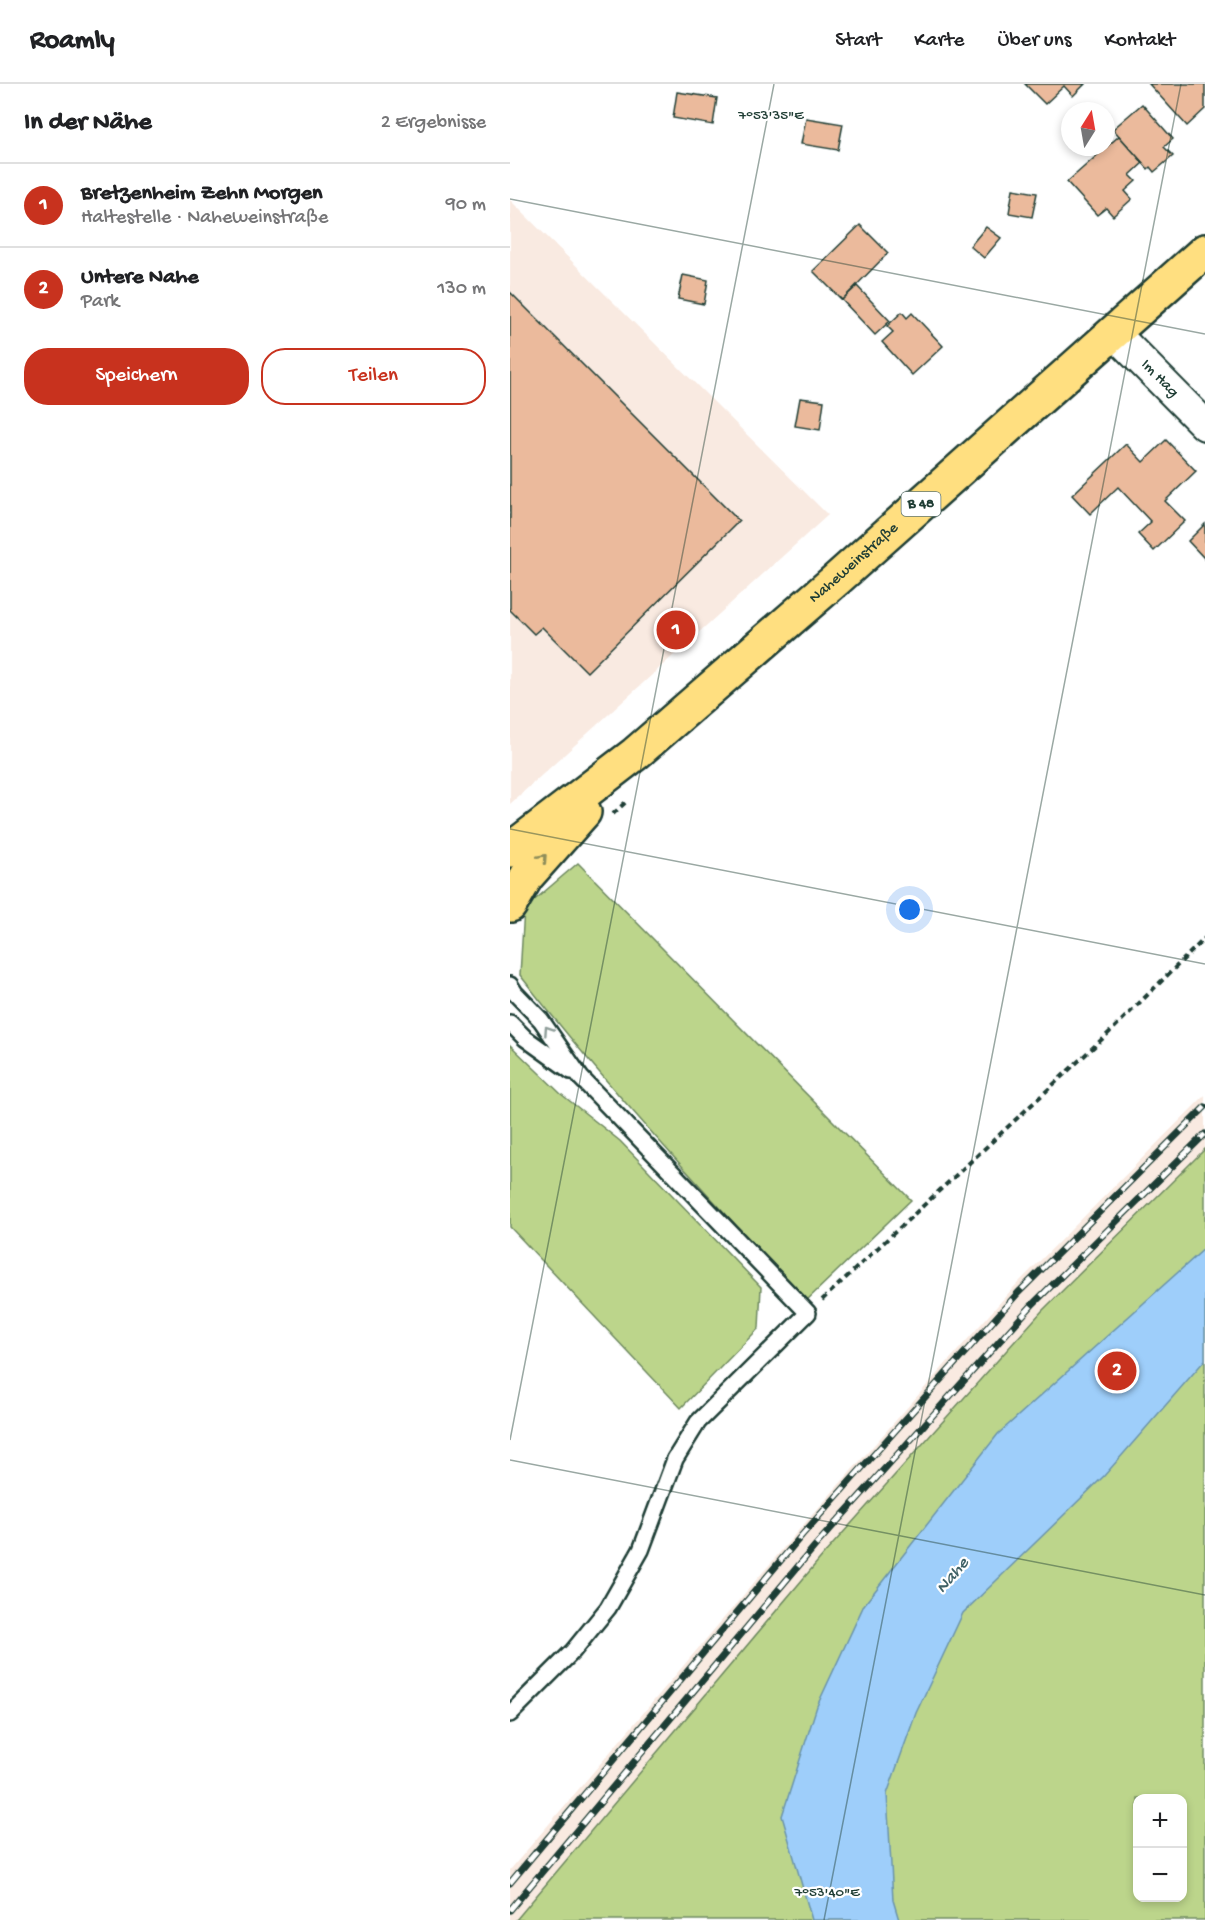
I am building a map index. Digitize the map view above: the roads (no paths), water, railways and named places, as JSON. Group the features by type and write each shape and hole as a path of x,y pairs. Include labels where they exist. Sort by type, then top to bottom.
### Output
{"main road":[{"name":"Naheweinstraße","path":"510,850 635,754 837,579 1205,251"},
{"name":"Naheweinstraße","path":"510,905 527,876 635,754"}],"street":[{"name":"Im Hag","path":"1113,332 1205,425"}],"lane":[{"path":"510,985 541,1020 581,1078 808,1313 698,1422 675,1459 641,1550 608,1608 573,1651 510,1714"},
{"path":"510,1023 525,1038 581,1078"}],"water":[{"name":"Nahe","path":"1205,1248 1205,1360 1104,1476 963,1613 916,1713 887,1794 893,1900 899,1920 812,1920 782,1816 817,1706 864,1605 998,1434"}],"railway":[{"path":"510,1883 802,1535 1018,1293 1205,1107"},
{"path":"510,1910 815,1546 1033,1304 1205,1134"}],"place":[{"name":"Bretzenheim Zehn Morgen","path":"676,630"},
{"name":"Untere Nahe","path":"1117,1371"}]}
